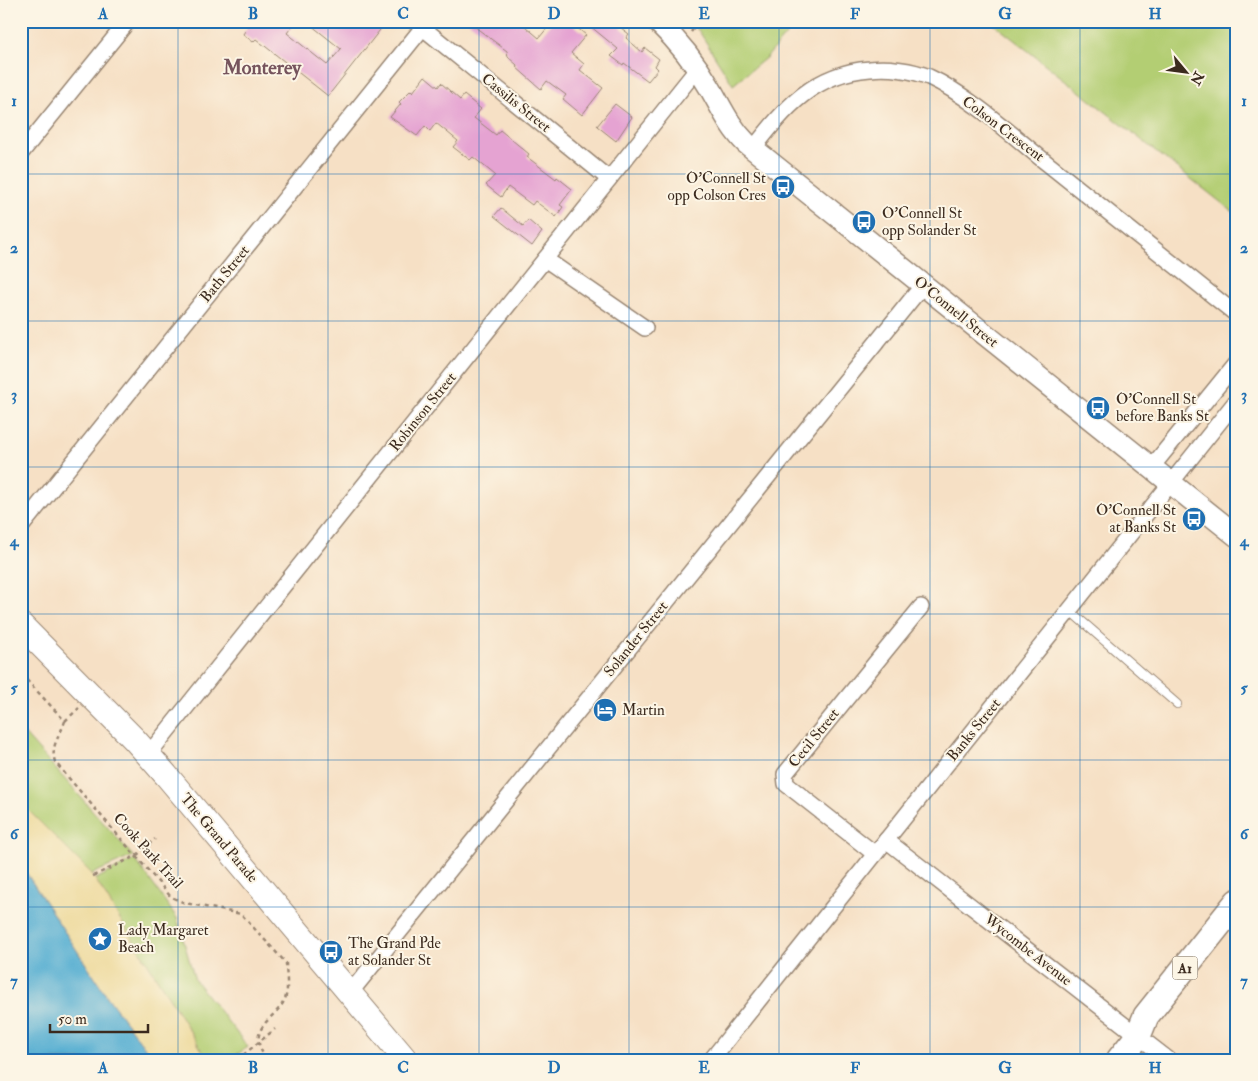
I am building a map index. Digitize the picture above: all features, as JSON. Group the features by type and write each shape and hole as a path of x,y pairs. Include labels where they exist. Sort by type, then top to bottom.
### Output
{"highway":[{"name":"A1","path":"1119,1060 1138,1036 1146,1016 1237,902"},
{"name":"A1","path":"1138,1036 1154,1027 1237,925"}],"main road":[{"name":"O'Connell Street","path":"657,21 684,46 727,119 738,135 753,149 1237,536"},
{"name":"The Grand Parade","path":"21,625 148,755 406,1060"},
{"name":"The Grand Parade","path":"21,645 137,763 388,1060"}],"street":[{"path":"21,154 128,21"},
{"name":"Cassilis Street","path":"426,24 609,179"},
{"name":"Bath Street","path":"21,528 426,24"},
{"name":"Robinson Street","path":"148,755 698,68"},
{"name":"Colson Crescent","path":"753,149 789,105 826,79 870,69 902,70 928,77 949,88 1002,127 1237,315"},
{"path":"545,259 645,328"},
{"name":"Solander Street","path":"350,993 923,285"},
{"path":"1151,468 1237,362"},
{"name":"Banks Street","path":"711,1060 1237,400"},
{"name":"Cecil Street","path":"875,854 786,784 785,774 921,607"},
{"name":"Wycombe Avenue","path":"886,840 1169,1060"}],"lane":[{"path":"1069,610 1177,704"}],"path":[{"name":"Cook Park Trail","path":"21,674 65,721 54,742 53,753 55,762 171,897 185,903 241,914 286,963 286,997 280,1007 262,1026 261,1040"},
{"path":"93,876 136,856 155,839"},
{"path":"237,1060 275,1029"},
{"path":"261,1040 267,1060"}],"green space":[{"path":"688,21 798,21 767,57 733,85 699,31"},
{"path":"990,21 1237,21 1237,215"},
{"path":"21,730 133,856 92,874 21,803"},
{"path":"135,859 177,918 195,980 248,1047 229,1060 208,1060 94,880"}],"sand":[{"name":"Lady Margaret Beach","path":"21,803 92,874 208,1060 154,1060 108,998 21,865"}],"water":[{"path":"21,865 108,998 154,1060 21,1060"}],"building":[{"path":"252,21 296,21 287,33 327,65 341,49 306,21 387,21 328,96 256,39 253,42 243,34"},
{"path":"467,21 519,21 539,38 553,21 569,21 586,35 571,53 584,64 580,70 603,88 582,115 563,99 566,95 547,81 541,89 516,67 517,65 508,57 507,51"},
{"path":"584,21 612,21 629,34 626,38 642,52 645,48 659,59 655,66 658,69 648,81 624,63 623,65 611,56 618,49"},
{"path":"425,76 438,87 441,83 460,100 464,95 481,109 474,118 496,135 500,130 529,154 527,157 572,189 560,205 563,207 556,217 535,201 532,205 508,187 501,197 486,185 495,175 473,157 470,160 453,147 458,141 436,123 430,131 425,126 417,136 390,117 401,104 399,102 411,90 413,92"},
{"path":"615,104 632,117 616,141 597,126"},
{"path":"501,208 523,226 528,220 542,232 532,246 494,216"}],"place":[{"name":"O'Connell St opp Colson Cres","path":"783,187"},
{"name":"O'Connell St opp Solander St","path":"864,222"},
{"name":"O'Connell St before Banks St","path":"1098,408"},
{"name":"O'Connell St at Banks St","path":"1194,519"},
{"name":"Martin","path":"605,710"},
{"name":"Lady Margaret Beach","path":"100,939"},
{"name":"The Grand Pde at Solander St","path":"331,952"}],"district":[{"name":"Monterey","path":"262,67"}]}
